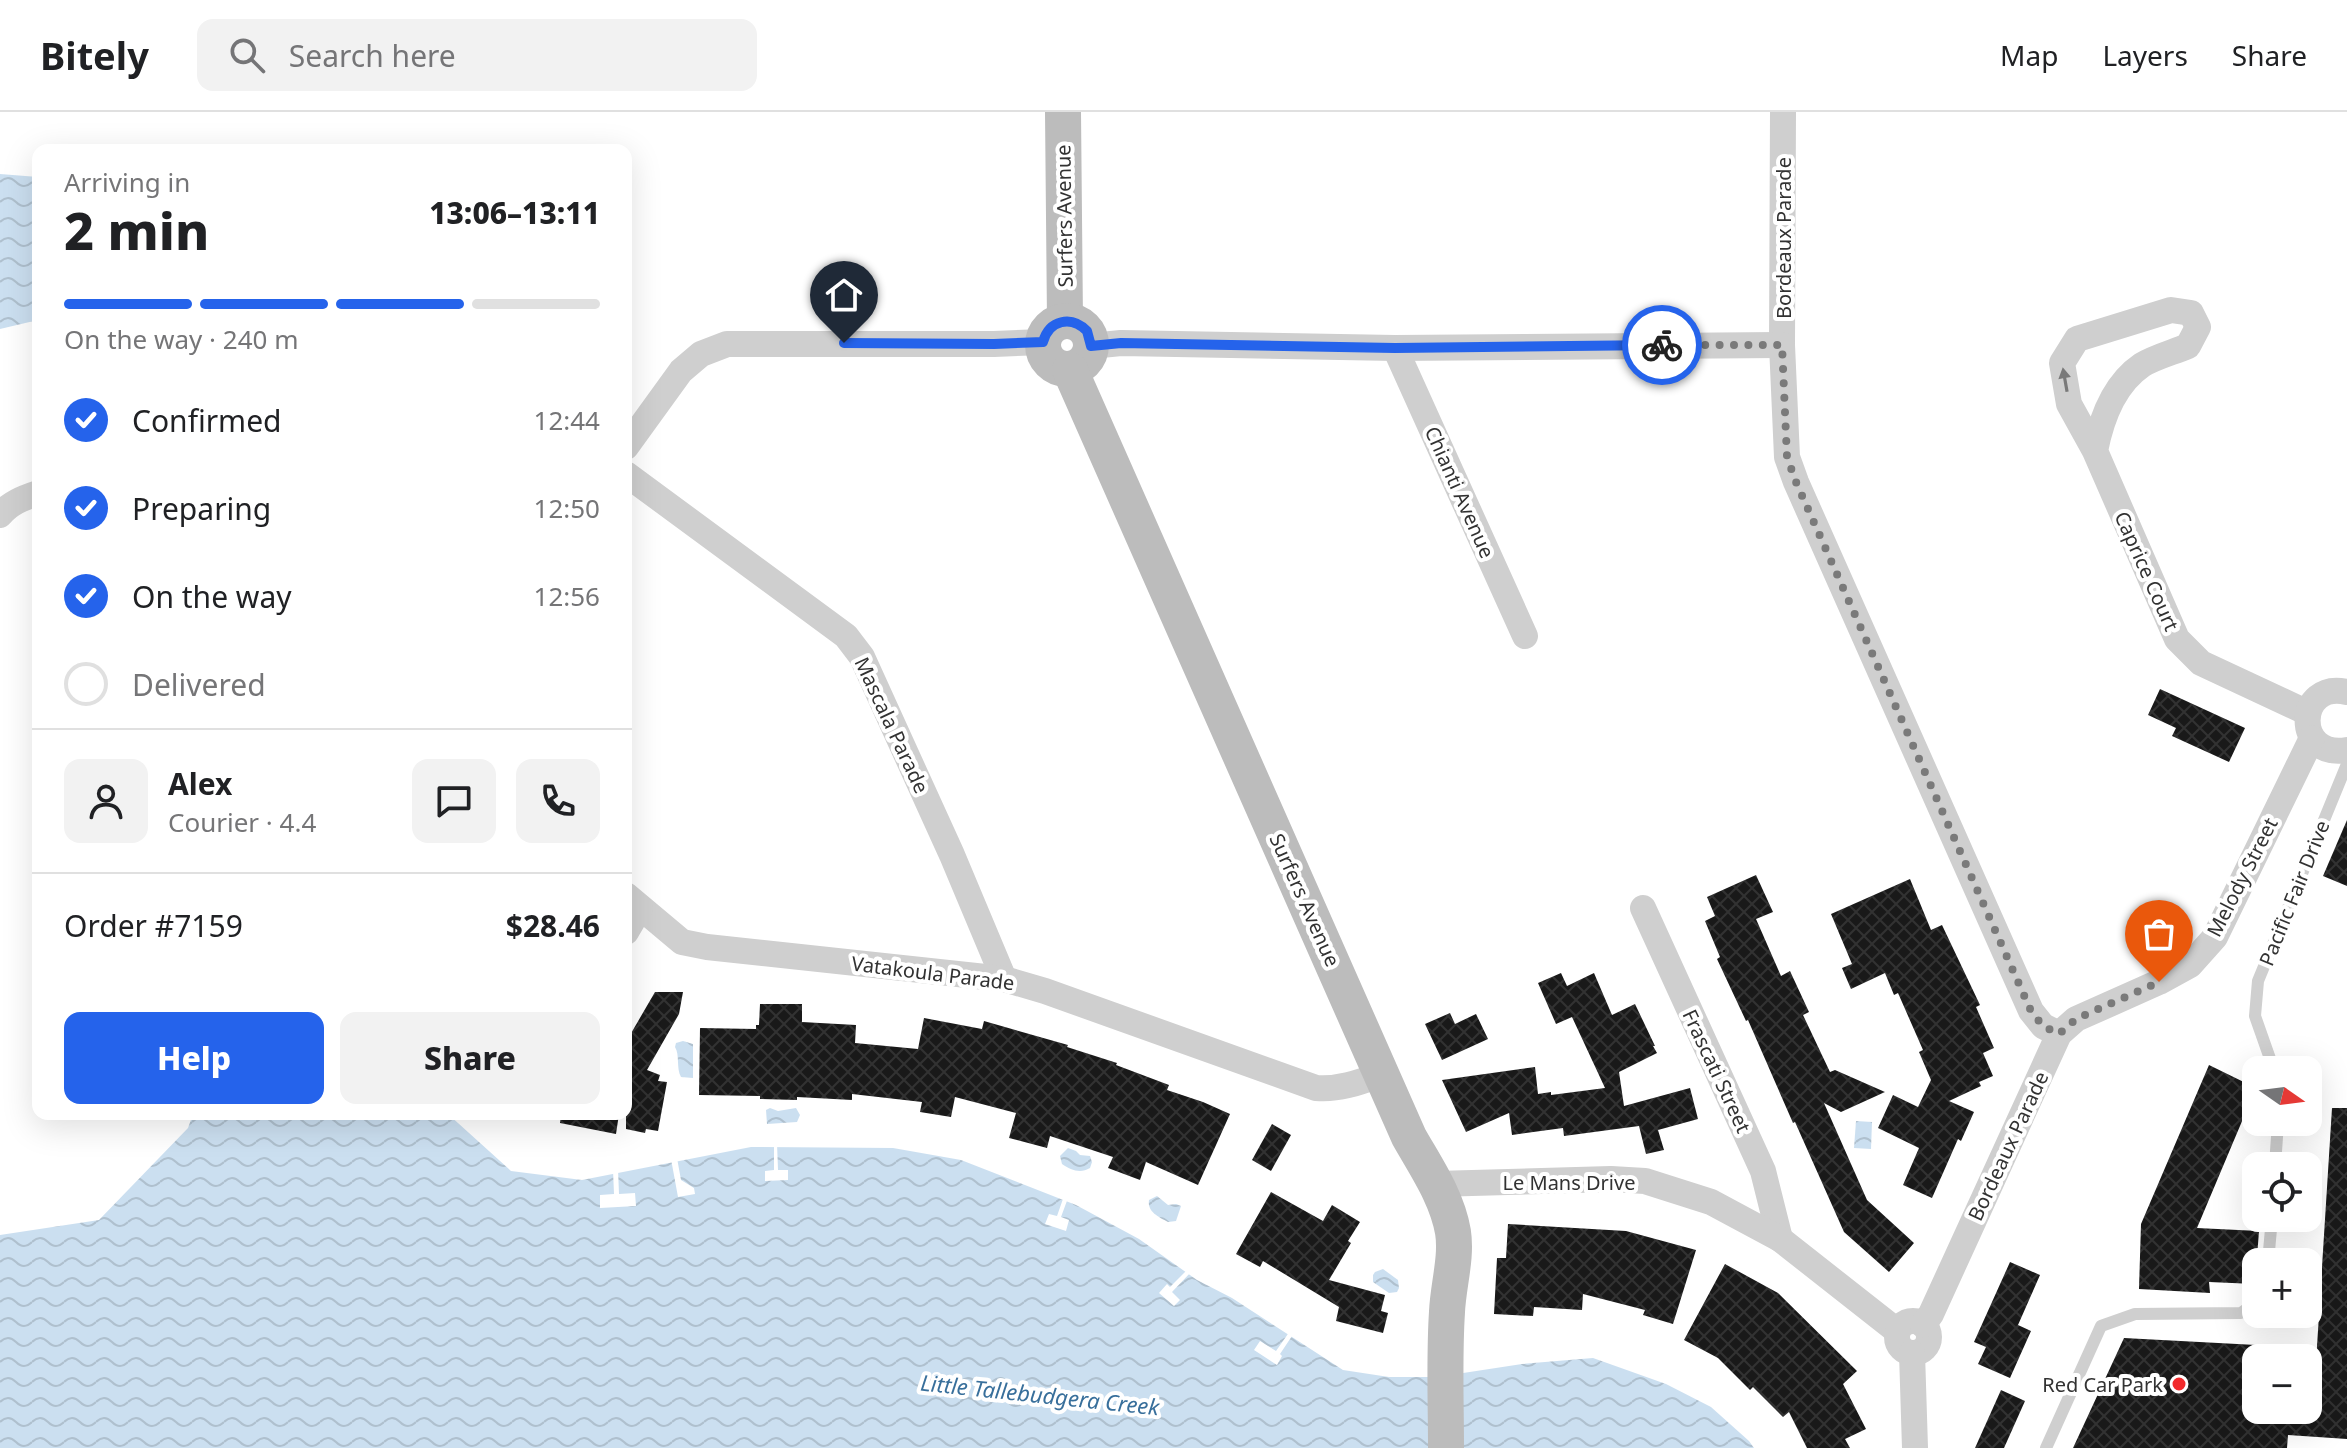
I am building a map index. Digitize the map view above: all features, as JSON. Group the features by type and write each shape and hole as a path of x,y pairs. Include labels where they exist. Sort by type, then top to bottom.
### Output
{"street":[{"name":"Surfers Avenue","path":"1054,331 1063,112"},
{"name":"Bordeaux Parade","path":"1783,112 1782,345 1787,457 2031,1011 2043,1026 2059,1034 1931,1314 1923,1325"},
{"name":"Caprice Court","path":"2095,451 2100,425 2118,389 2141,365 2188,346 2198,327 2191,313 2171,310 2077,339 2062,363 2069,404 2095,451 2177,639 2201,663 2310,726 2327,750 2347,752"},
{"path":"632,439 681,371 701,354 727,344 994,344 1054,331 1073,321 1087,331 1080,358"},
{"path":"1080,358 1121,343 1395,348 1782,345"},
{"name":"Chianti Avenue","path":"1395,348 1525,636"},
{"name":"Surfers Avenue","path":"1080,358 1409,1137 1436,1184 1448,1213 1454,1253 1445,1338 1446,1448"},
{"name":"Mascala Parade","path":"632,478 846,636 854,646 862,657 952,855 1004,979"},
{"path":"0,515 6,508 32,495"},
{"path":"2310,726 2311,705 2325,693 2346,687"},
{"name":"Melody Street","path":"2059,1034 2076,1019 2190,965 2215,937 2310,726"},
{"name":"Vatakoula Parade","path":"633,901 682,942 1004,979 1316,1088 1344,1087 1382,1074"},
{"name":"Frascati Street","path":"1643,908 1763,1171 1780,1239"},
{"name":"Le Mans Drive","path":"1436,1184 1611,1179 1645,1181 1711,1202 1780,1239 1897,1331"},
{"path":"1909,1321 1916,1321 1928,1331 1929,1339 1920,1351 1912,1353 1899,1346 1897,1331 1909,1321"},
{"path":"1912,1353 1915,1448"}],"lane":[{"name":"Pacific Fair Drive","path":"2269,1056 2255,1016 2258,981 2347,764"},
{"path":"2046,1448 2101,1326 2135,1314 2242,1312"}],"water":[{"path":"0,174 32,177 32,321 0,329"},
{"path":"683,1041 693,1044 693,1078 681,1077 675,1047 676,1043"},
{"path":"796,1108 800,1115 797,1122 767,1124 766,1110 778,1111"},
{"name":"Little Tallebudgera Creek","path":"191,1120 455,1120 511,1171 582,1180 751,1147 893,1148 961,1160 1076,1205 1139,1239 1197,1280 1232,1298 1343,1370 1389,1377 1437,1377 1522,1364 1593,1358 1666,1384 1711,1407 1754,1448 0,1448 0,1235 99,1220 188,1128"},
{"path":"1856,1121 1872,1122 1871,1149 1854,1148"},
{"path":"1068,1148 1080,1155 1090,1156 1090,1168 1076,1170 1062,1164 1060,1156"},
{"path":"1157,1196 1168,1205 1181,1206 1176,1221 1168,1222 1152,1211 1149,1200"},
{"path":"1383,1269 1398,1280 1397,1292 1389,1293 1373,1282 1375,1272"}],"pier":[{"path":"774,1143 777,1143 778,1170 788,1170 788,1180 765,1181 765,1171 774,1170"},
{"path":"677,1158 681,1180 694,1188 695,1194 678,1197 671,1159"},
{"path":"618,1169 619,1194 635,1193 636,1206 600,1208 600,1195 614,1194 613,1170"},
{"path":"1064,1196 1068,1198 1061,1217 1069,1220 1066,1231 1045,1224 1049,1214 1057,1216"},
{"path":"1188,1269 1192,1271 1172,1292 1180,1300 1174,1306 1159,1293"},
{"path":"1290,1331 1294,1333 1280,1354 1282,1356 1277,1365 1254,1350 1260,1341 1276,1351"}],"building":[{"path":"2160,689 2245,728 2229,762 2172,736 2176,728 2148,715"},
{"path":"2347,820 2347,886 2323,876"},
{"path":"1756,875 1773,912 1756,919 1781,976 1790,971 1809,1012 1803,1015 1830,1072 1835,1070 1885,1092 1841,1112 1824,1103 1867,1200 1914,1243 1889,1272 1844,1232 1717,959 1720,957 1705,921 1715,916 1707,897"},
{"path":"1910,879 1931,930 1942,925 1980,1005 1976,1007 1994,1048 1983,1053 1993,1076 1979,1082 1981,1086 1949,1101 1974,1112 1961,1141 1958,1139 1932,1198 1903,1185 1919,1148 1878,1128 1893,1095 1918,1107 1931,1080 1919,1052 1923,1050 1898,993 1894,995 1885,973 1851,989 1842,968 1852,964 1831,914"},
{"path":"1561,973 1567,986 1594,973 1612,1015 1635,1004 1655,1046 1657,1053 1619,1072 1624,1106 1690,1088 1698,1119 1658,1130 1664,1150 1646,1154 1639,1126 1564,1136 1563,1128 1512,1135 1509,1113 1466,1132 1442,1080 1535,1067 1538,1094 1605,1088 1572,1017 1556,1024 1538,983"},
{"path":"655,992 683,992 679,1014 647,1070 660,1075 658,1081 667,1082 658,1131 646,1129 645,1133 626,1129 626,1120 632,1120 632,1032"},
{"path":"760,1004 802,1004 802,1022 856,1025 855,1043 918,1049 924,1018 982,1029 984,1021 1068,1045 1117,1063 1169,1085 1167,1090 1230,1114 1198,1185 1146,1162 1140,1180 1108,1168 1113,1157 1050,1136 1047,1148 1009,1138 1016,1113 955,1097 951,1117 920,1112 922,1102 852,1094 852,1100 699,1095 700,1028 756,1029"},
{"path":"1450,1013 1455,1024 1476,1014 1488,1039 1442,1060 1425,1024"},
{"path":"2209,1065 2242,1081 2242,1121 2197,1228 2259,1232 2258,1248 2242,1248 2242,1283 2209,1282 2210,1293 2139,1289 2141,1224"},
{"name":"Red Car Park","path":"2332,1108 2347,1108 2347,1439 2288,1435 2287,1448 2073,1448 2124,1338 2242,1344 2242,1424 2322,1424 2322,1344 2317,1344 2318,1328 2322,1328 2322,1267"},
{"path":"560,1120 618,1120 616,1134 560,1123"},
{"path":"1272,1124 1291,1135 1271,1171 1252,1160"},
{"path":"1271,1192 1323,1221 1332,1205 1360,1222 1329,1280 1385,1295 1381,1311 1388,1313 1383,1333 1336,1321 1339,1307 1263,1261 1260,1267 1236,1254"},
{"path":"1508,1224 1626,1231 1696,1250 1673,1324 1643,1315 1645,1310 1583,1294 1582,1310 1534,1307 1533,1316 1494,1314 1497,1258 1506,1258"},
{"path":"2010,1262 2040,1275 2018,1325 2031,1331 2010,1378 1978,1364 1986,1347 1974,1342"},
{"path":"1725,1264 1778,1293 1857,1371 1843,1384 1866,1429 1845,1439 1850,1448 1807,1448 1789,1412 1783,1417 1718,1358 1684,1340"},
{"path":"2001,1390 2025,1401 2004,1448 1975,1448"}],"way so far":[{"path":"1662,345 1782,345 1787,457 1796,482 2031,1011 2043,1026 2059,1034 2076,1019 2159,982"}],"place":[{"name":"Red Car Park","path":"2179,1384"}],"route":[{"path":"844,343 1043,342 1050,327 1058,322 1073,321 1087,331 1091,346 1121,343 1395,348 1662,345"}]}
